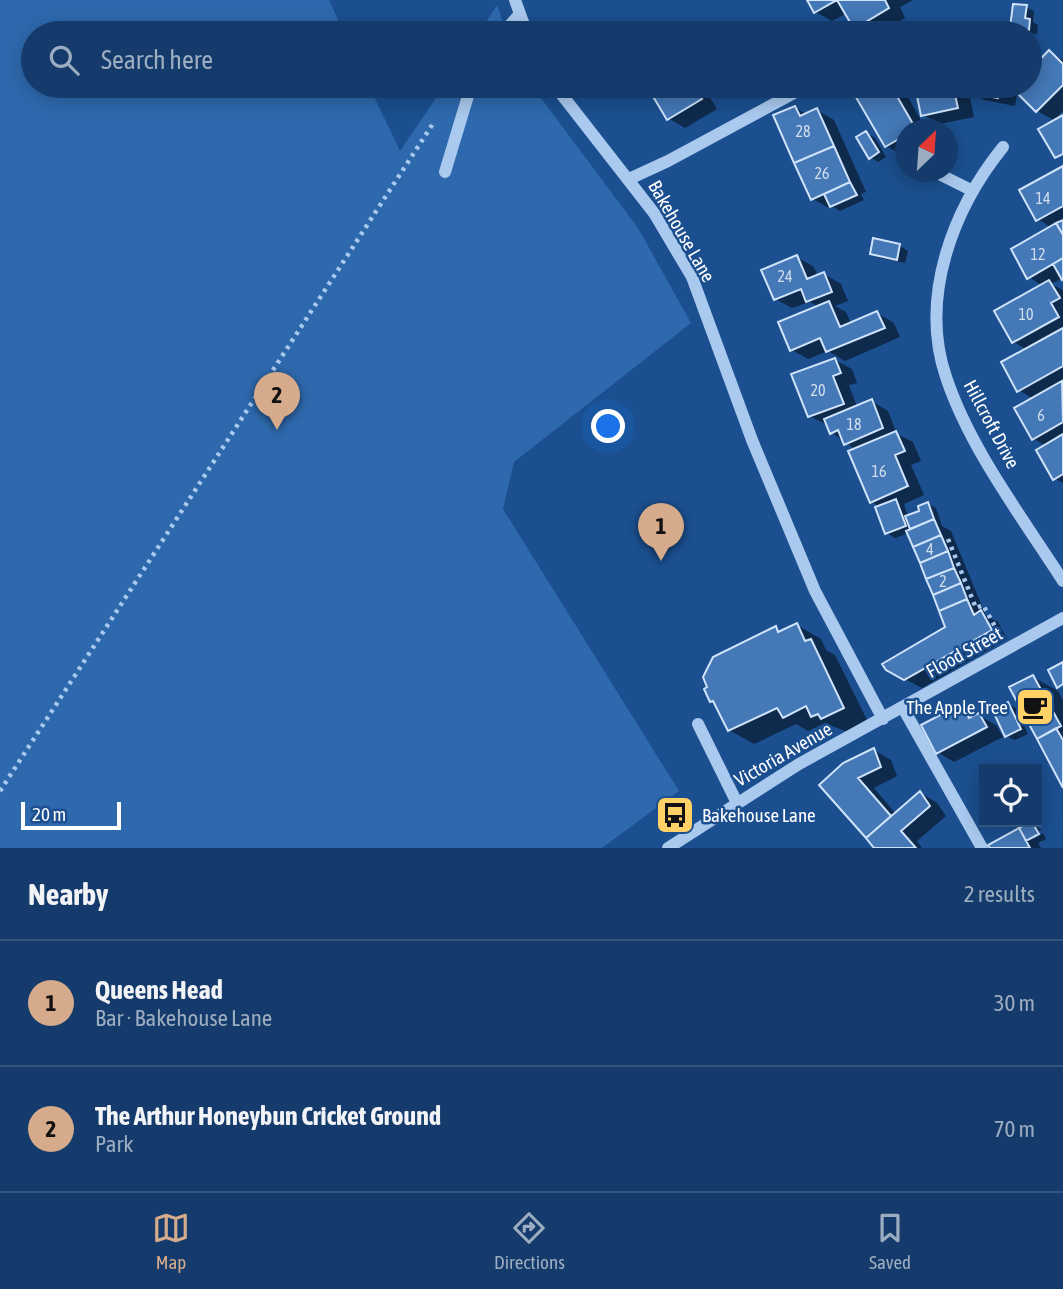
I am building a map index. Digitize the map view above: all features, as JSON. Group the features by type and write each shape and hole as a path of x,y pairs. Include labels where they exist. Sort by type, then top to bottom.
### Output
{"street":[{"path":"515,0 522,21"},
{"path":"514,21 519,15"},
{"path":"445,172 467,98"},
{"name":"Bakehouse Lane","path":"565,98 654,213 692,277 752,440 815,591 883,719"},
{"path":"629,179 785,98"},
{"name":"Hillcroft Drive","path":"1003,147 973,191 956,224 944,257 939,287 940,351 946,376 975,442 1063,581"},
{"path":"955,182 973,191"},
{"name":"Flood Street","path":"883,719 1063,618"},
{"path":"903,708 982,848"},
{"name":"Victoria Avenue","path":"668,848 799,764 883,719"},
{"path":"698,724 737,803"}],"path":[{"path":"0,791 440,112"},
{"path":"948,538 976,608 983,605 1007,650"}],"shaded area":[{"path":"0,0 329,0 339,21 21,21 21,98 375,98 400,151 436,98 541,98 638,228 691,323 514,462 503,509 679,791 602,848 0,848"},
{"path":"497,5 503,21 487,21"}],"building":[{"path":"807,0 837,0 814,13"},
{"path":"837,0 885,0 889,8 867,21 849,21"},
{"path":"1013,4 1027,5 1025,18 1030,21 1011,21"},
{"path":"1049,50 1063,64 1063,85 1036,112 1022,98 1042,98 1042,57"},
{"path":"654,98 702,99 667,120"},
{"path":"856,98 898,98 910,119 895,119 895,141 885,147"},
{"path":"917,98 956,98 958,108 921,116"},
{"path":"795,106 800,116 817,108 834,146 794,163 773,115"},
{"path":"1063,115 1063,154 1055,158 1038,129"},
{"path":"866,131 879,152 869,159 856,137"},
{"path":"834,146 850,182 811,200 794,163"},
{"path":"1063,166 1063,206 1036,221 1019,190"},
{"path":"850,182 857,195 830,207 824,194"},
{"path":"1063,220 1063,235 1056,223"},
{"path":"1056,223 1063,235 1063,258 1027,279 1011,249"},
{"path":"873,238 900,244 897,260 870,254"},
{"path":"797,255 807,279 824,272 832,292 806,302 801,289 774,300 761,270"},
{"path":"1063,258 1063,279 1062,280 1053,264"},
{"path":"1049,280 1060,298 1051,303 1059,317 1012,343 994,311"},
{"path":"829,301 840,327 877,311 885,328 826,352 820,338 790,351 778,322"},
{"path":"1063,328 1063,366 1017,392 1001,362"},
{"path":"835,358 841,373 833,376 844,404 808,417 791,374"},
{"path":"1062,381 1063,422 1032,440 1014,408"},
{"path":"872,399 883,428 844,445 838,430 830,434 824,419"},
{"path":"896,431 905,451 895,455 908,486 870,503 848,451"},
{"path":"1063,434 1063,474 1053,480 1036,450"},
{"path":"896,499 906,526 885,534 875,507"},
{"path":"928,502 934,519 910,529 905,516 919,511 918,506"},
{"path":"934,519 941,535 913,547 906,531"},
{"path":"941,535 948,551 920,563 913,547"},
{"path":"948,551 954,568 926,579 920,563"},
{"path":"954,568 961,583 933,595 926,579"},
{"path":"961,583 967,599 939,611 933,595"},
{"path":"967,599 974,615 981,610 992,630 904,680 886,670 882,664 945,627 939,611"},
{"path":"797,623 805,641 811,639 844,708 821,719 818,714 811,717 806,706 783,718 777,708 728,731 704,689 707,687 703,677 713,657 776,626 778,632"},
{"path":"1063,662 1063,684 1057,688 1048,670"},
{"name":"The Apple Tree","path":"1033,675 1061,726 1037,739 1009,687"},
{"path":"1008,702 1021,729 1005,737 992,709"},
{"path":"961,704 969,718 979,713 987,727 936,754 921,725"},
{"path":"1056,728 1063,740 1063,788 1037,739"},
{"path":"874,748 881,767 858,778 891,816 866,838 819,785 843,763"},
{"path":"920,791 930,806 901,831 916,848 874,848 866,838"},
{"path":"1035,827 1039,834 1026,841 1019,828"},
{"path":"1019,828 1030,848 990,848 988,845"}],"place":[{"name":"The Arthur Honeybun Cricket Ground","path":"277,430"},
{"name":"Queens Head","path":"661,561"},
{"name":"The Apple Tree","path":"1035,707"},
{"name":"Bakehouse Lane","path":"675,815"}]}
